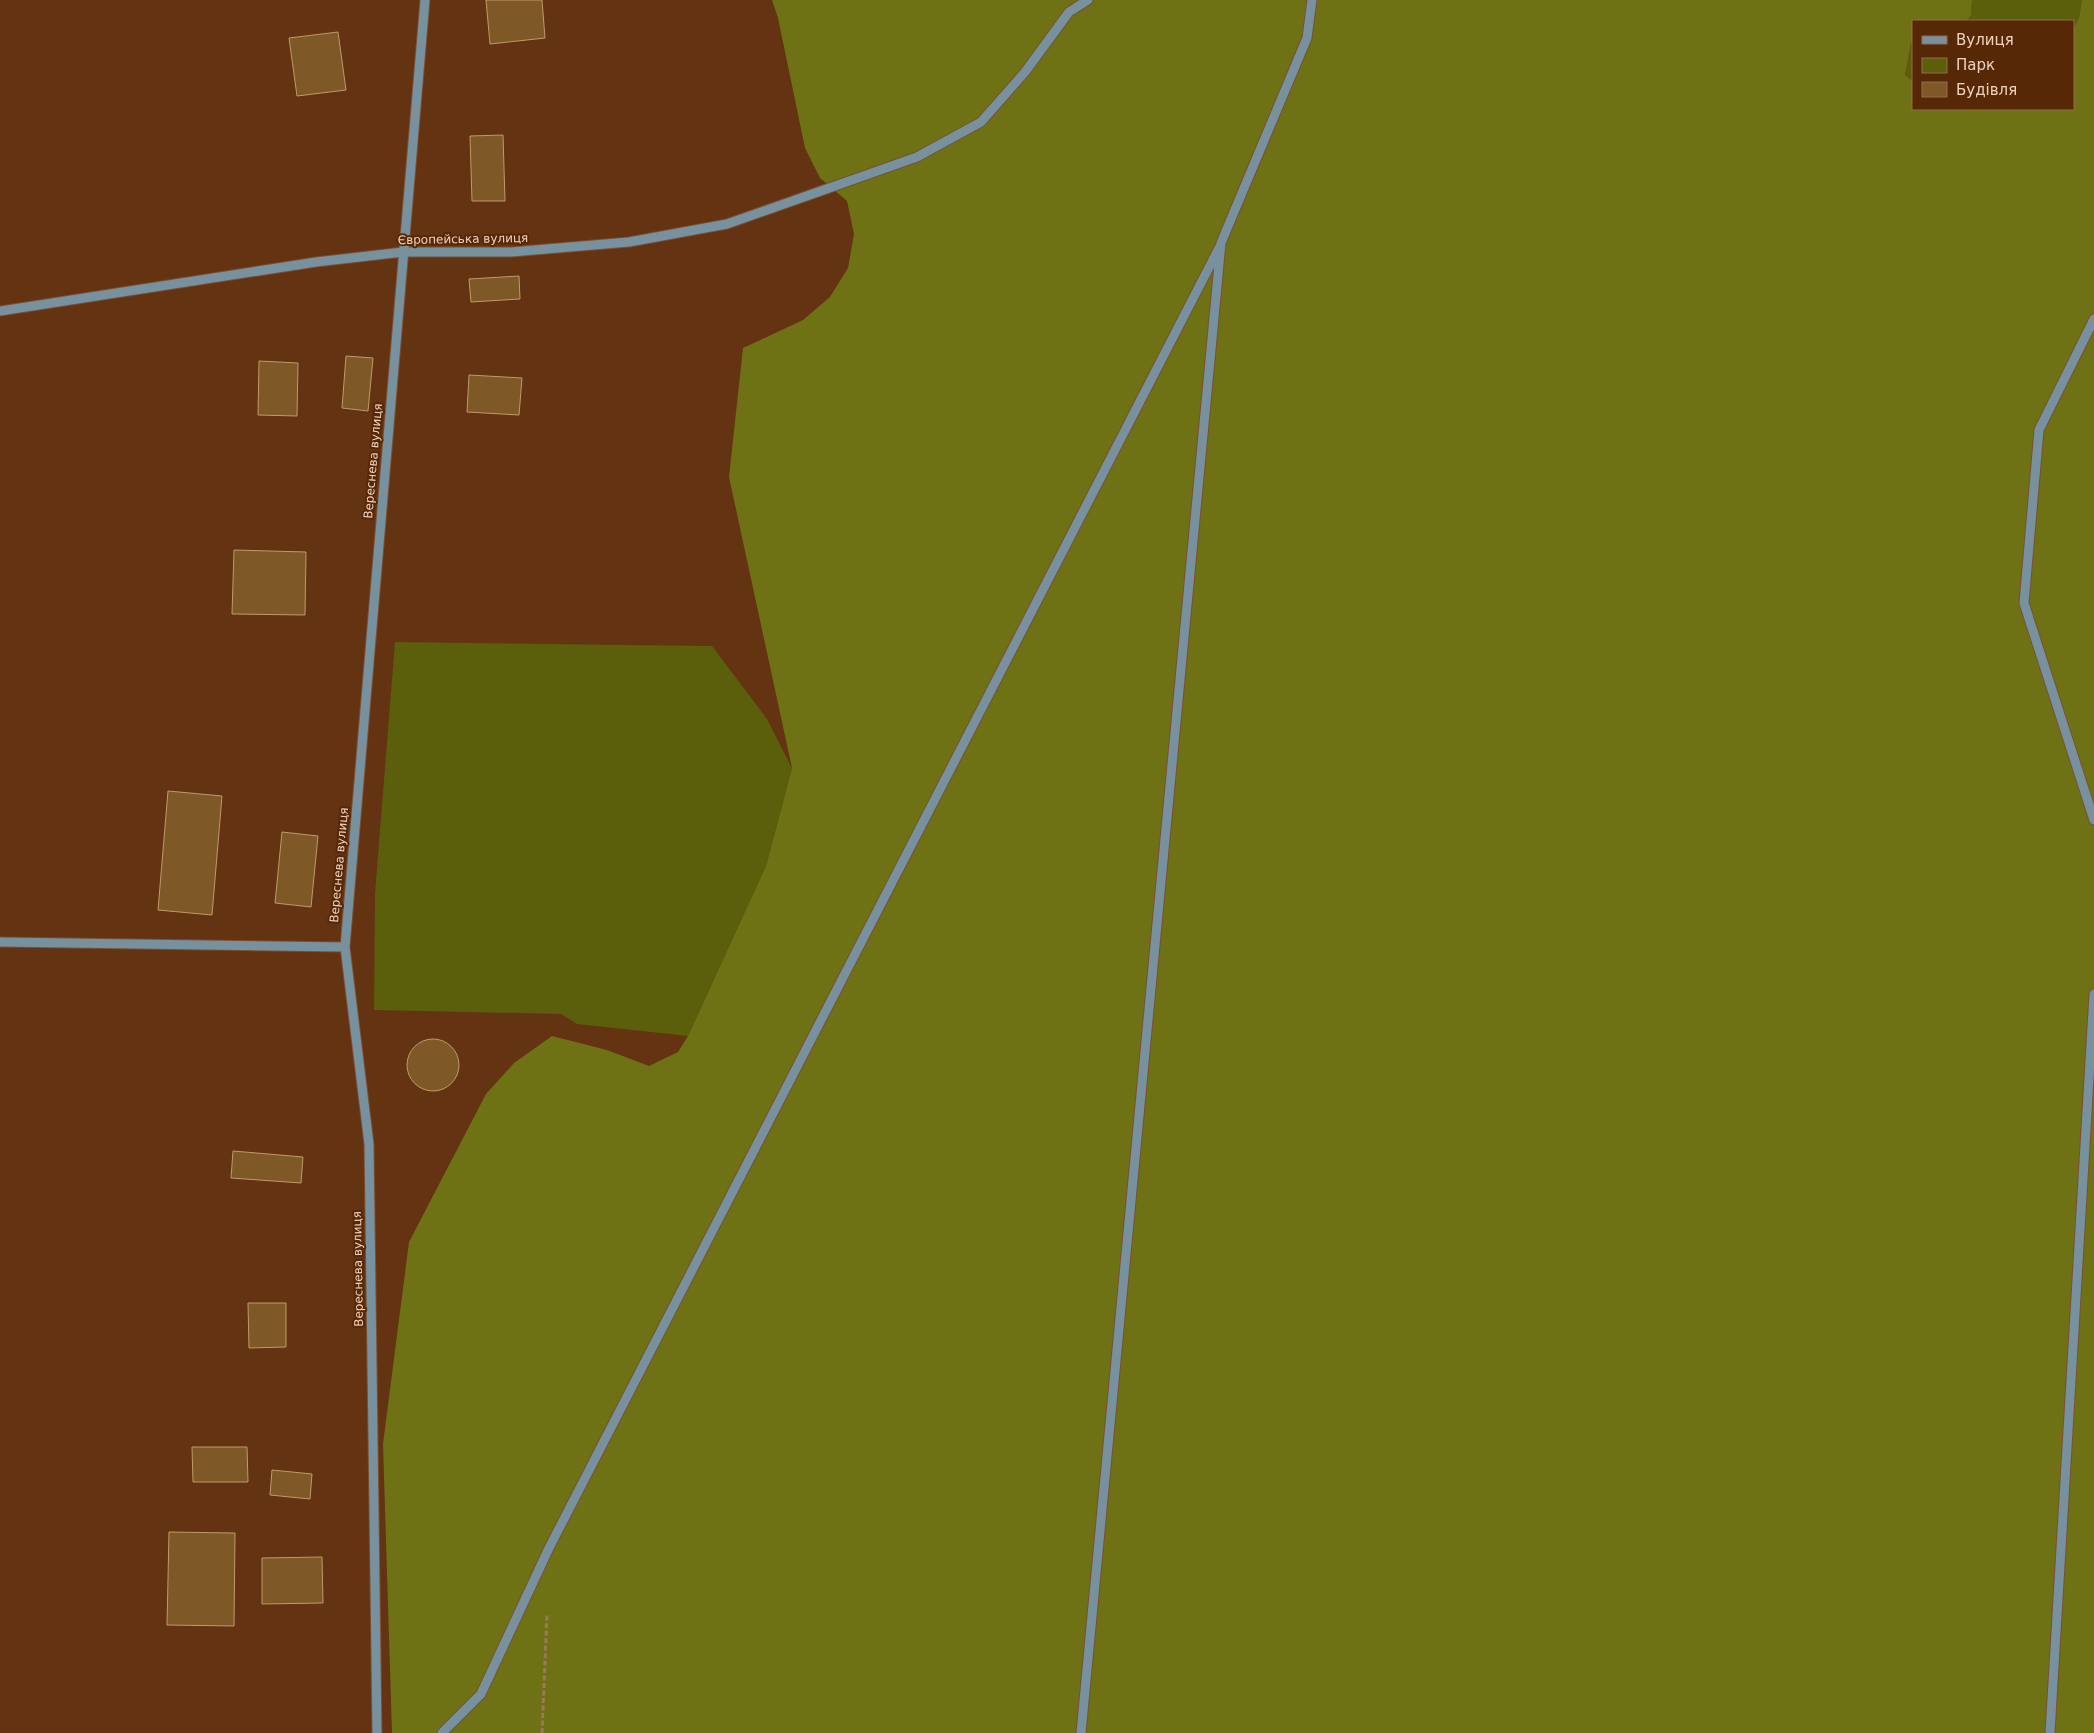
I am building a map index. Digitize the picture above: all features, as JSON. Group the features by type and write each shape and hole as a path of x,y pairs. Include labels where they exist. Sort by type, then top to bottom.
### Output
{"street":[{"name":"Вереснева вулиця","path":"377,1733 369,1144 345,947 402,252 425,0"},
{"name":"Європейська вулиця","path":"0,311 316,262 402,252 521,251 629,242 717,226 916,157 981,122 1025,72 1069,12 1088,0"},
{"path":"442,1733 482,1694 549,1548 1221,244 1307,38 1312,0"},
{"path":"1081,1733 1221,244"},
{"path":"2094,319 2039,430 2024,602 2094,820"},
{"path":"0,942 345,947"},
{"path":"2050,1733 2094,994"}],"path":[{"path":"542,1733 547,1606"}],"green space":[{"path":"1972,0 2082,0 2079,18 2074,27 2074,20 1967,20 1971,15"},
{"path":"1912,42 1912,80 1905,75"},
{"path":"395,642 712,646 767,719 792,768 766,866 688,1036 577,1024 561,1014 374,1010 375,893"}],"shaded area":[{"path":"772,0 1972,0 1971,15 1967,20 1912,20 1912,42 1905,75 1912,80 1912,110 2074,110 2074,27 2079,18 2082,0 2094,0 2094,1733 392,1733 383,1444 409,1242 486,1094 514,1063 552,1036 607,1050 649,1066 678,1052 688,1036 766,866 792,768 729,477 743,348 803,320 830,297 848,268 854,234 847,201 820,178 805,148 778,18"}],"building":[{"path":"486,0 542,0 545,38 490,44"},
{"path":"338,32 346,90 297,96 289,38"},
{"path":"503,135 505,201 472,201 470,136"},
{"path":"519,276 520,299 471,302 469,279"},
{"path":"346,356 373,358 368,411 342,408"},
{"path":"259,361 298,363 297,416 258,415"},
{"path":"469,375 522,378 519,415 467,412"},
{"path":"234,550 306,552 305,615 232,614"},
{"path":"168,791 222,796 212,915 158,910"},
{"path":"282,832 318,836 311,907 275,903"},
{"path":"433,1039 443,1041 451,1047 457,1055 459,1065 457,1075 451,1083 443,1089 433,1091 423,1089 415,1083 409,1075 407,1065 409,1055 415,1047 423,1041"},
{"path":"233,1151 303,1157 301,1183 231,1178"},
{"path":"248,1303 286,1303 286,1347 249,1348"},
{"path":"192,1447 247,1447 248,1482 193,1482"},
{"path":"272,1470 312,1474 310,1499 270,1495"},
{"path":"169,1532 235,1533 234,1626 167,1625"},
{"path":"322,1557 323,1603 262,1604 262,1558"}]}
